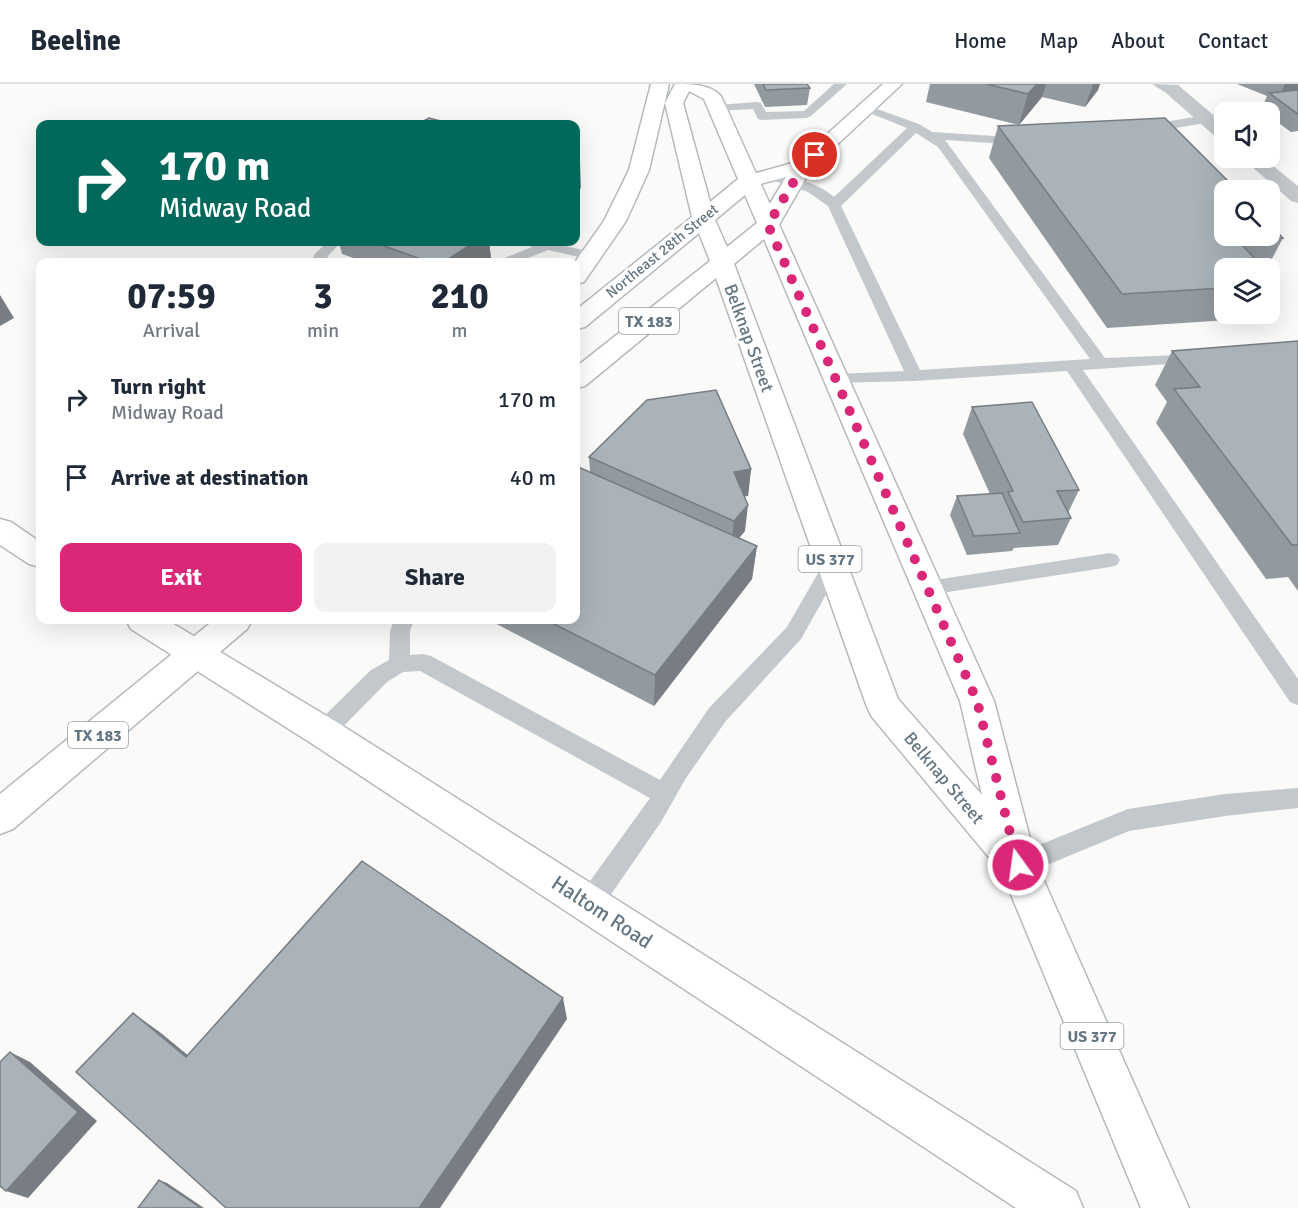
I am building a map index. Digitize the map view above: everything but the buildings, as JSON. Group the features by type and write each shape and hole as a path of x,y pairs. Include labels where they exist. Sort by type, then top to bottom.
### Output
{"main road":[{"path":"580,272 615,221 639,170 660,84"},
{"name":"Belknap Street","path":"686,84 712,96 977,701 1018,865 884,707 703,216 674,104 686,84"},
{"path":"798,174 893,84"},
{"name":"TX 183","path":"749,181 770,175 798,174"},
{"name":"TX 183","path":"580,377 768,225 798,174"},
{"name":"Northeast 28th Street","path":"580,319 703,216 749,181"},
{"path":"642,326 674,309 709,305 742,319"},
{"path":"580,338 611,351"},
{"path":"0,530 36,553"},
{"name":"Haltom Road","path":"149,624 323,732 1059,1208"},
{"name":"TX 183","path":"0,817 231,624"},
{"name":"US 377","path":"1018,865 1166,1208"}],"street":[{"path":"1161,84 1172,89 1214,125"},
{"path":"1264,168 1298,197"}],"lane":[{"path":"717,108 757,105 762,116 807,114 841,84"},
{"path":"866,108 915,127 942,144 1101,364"},
{"path":"1129,132 1207,119"},
{"path":"834,205 915,127"},
{"path":"930,136 1035,141"},
{"path":"798,174 827,196 834,205 915,376"},
{"path":"320,258 330,246"},
{"path":"517,258 546,246 592,256"},
{"path":"836,379 1072,366 1218,354"},
{"path":"1072,366 1298,696"},
{"path":"928,588 1110,560"},
{"path":"589,904 717,715 794,633 832,566"},
{"path":"399,664 400,631 403,624"},
{"path":"323,732 379,676 399,664 423,662 665,794"},
{"path":"1018,865 1128,820 1225,805 1298,798"}],"route":[{"path":"815,155 803,166 768,225 977,701 1018,865"}]}
